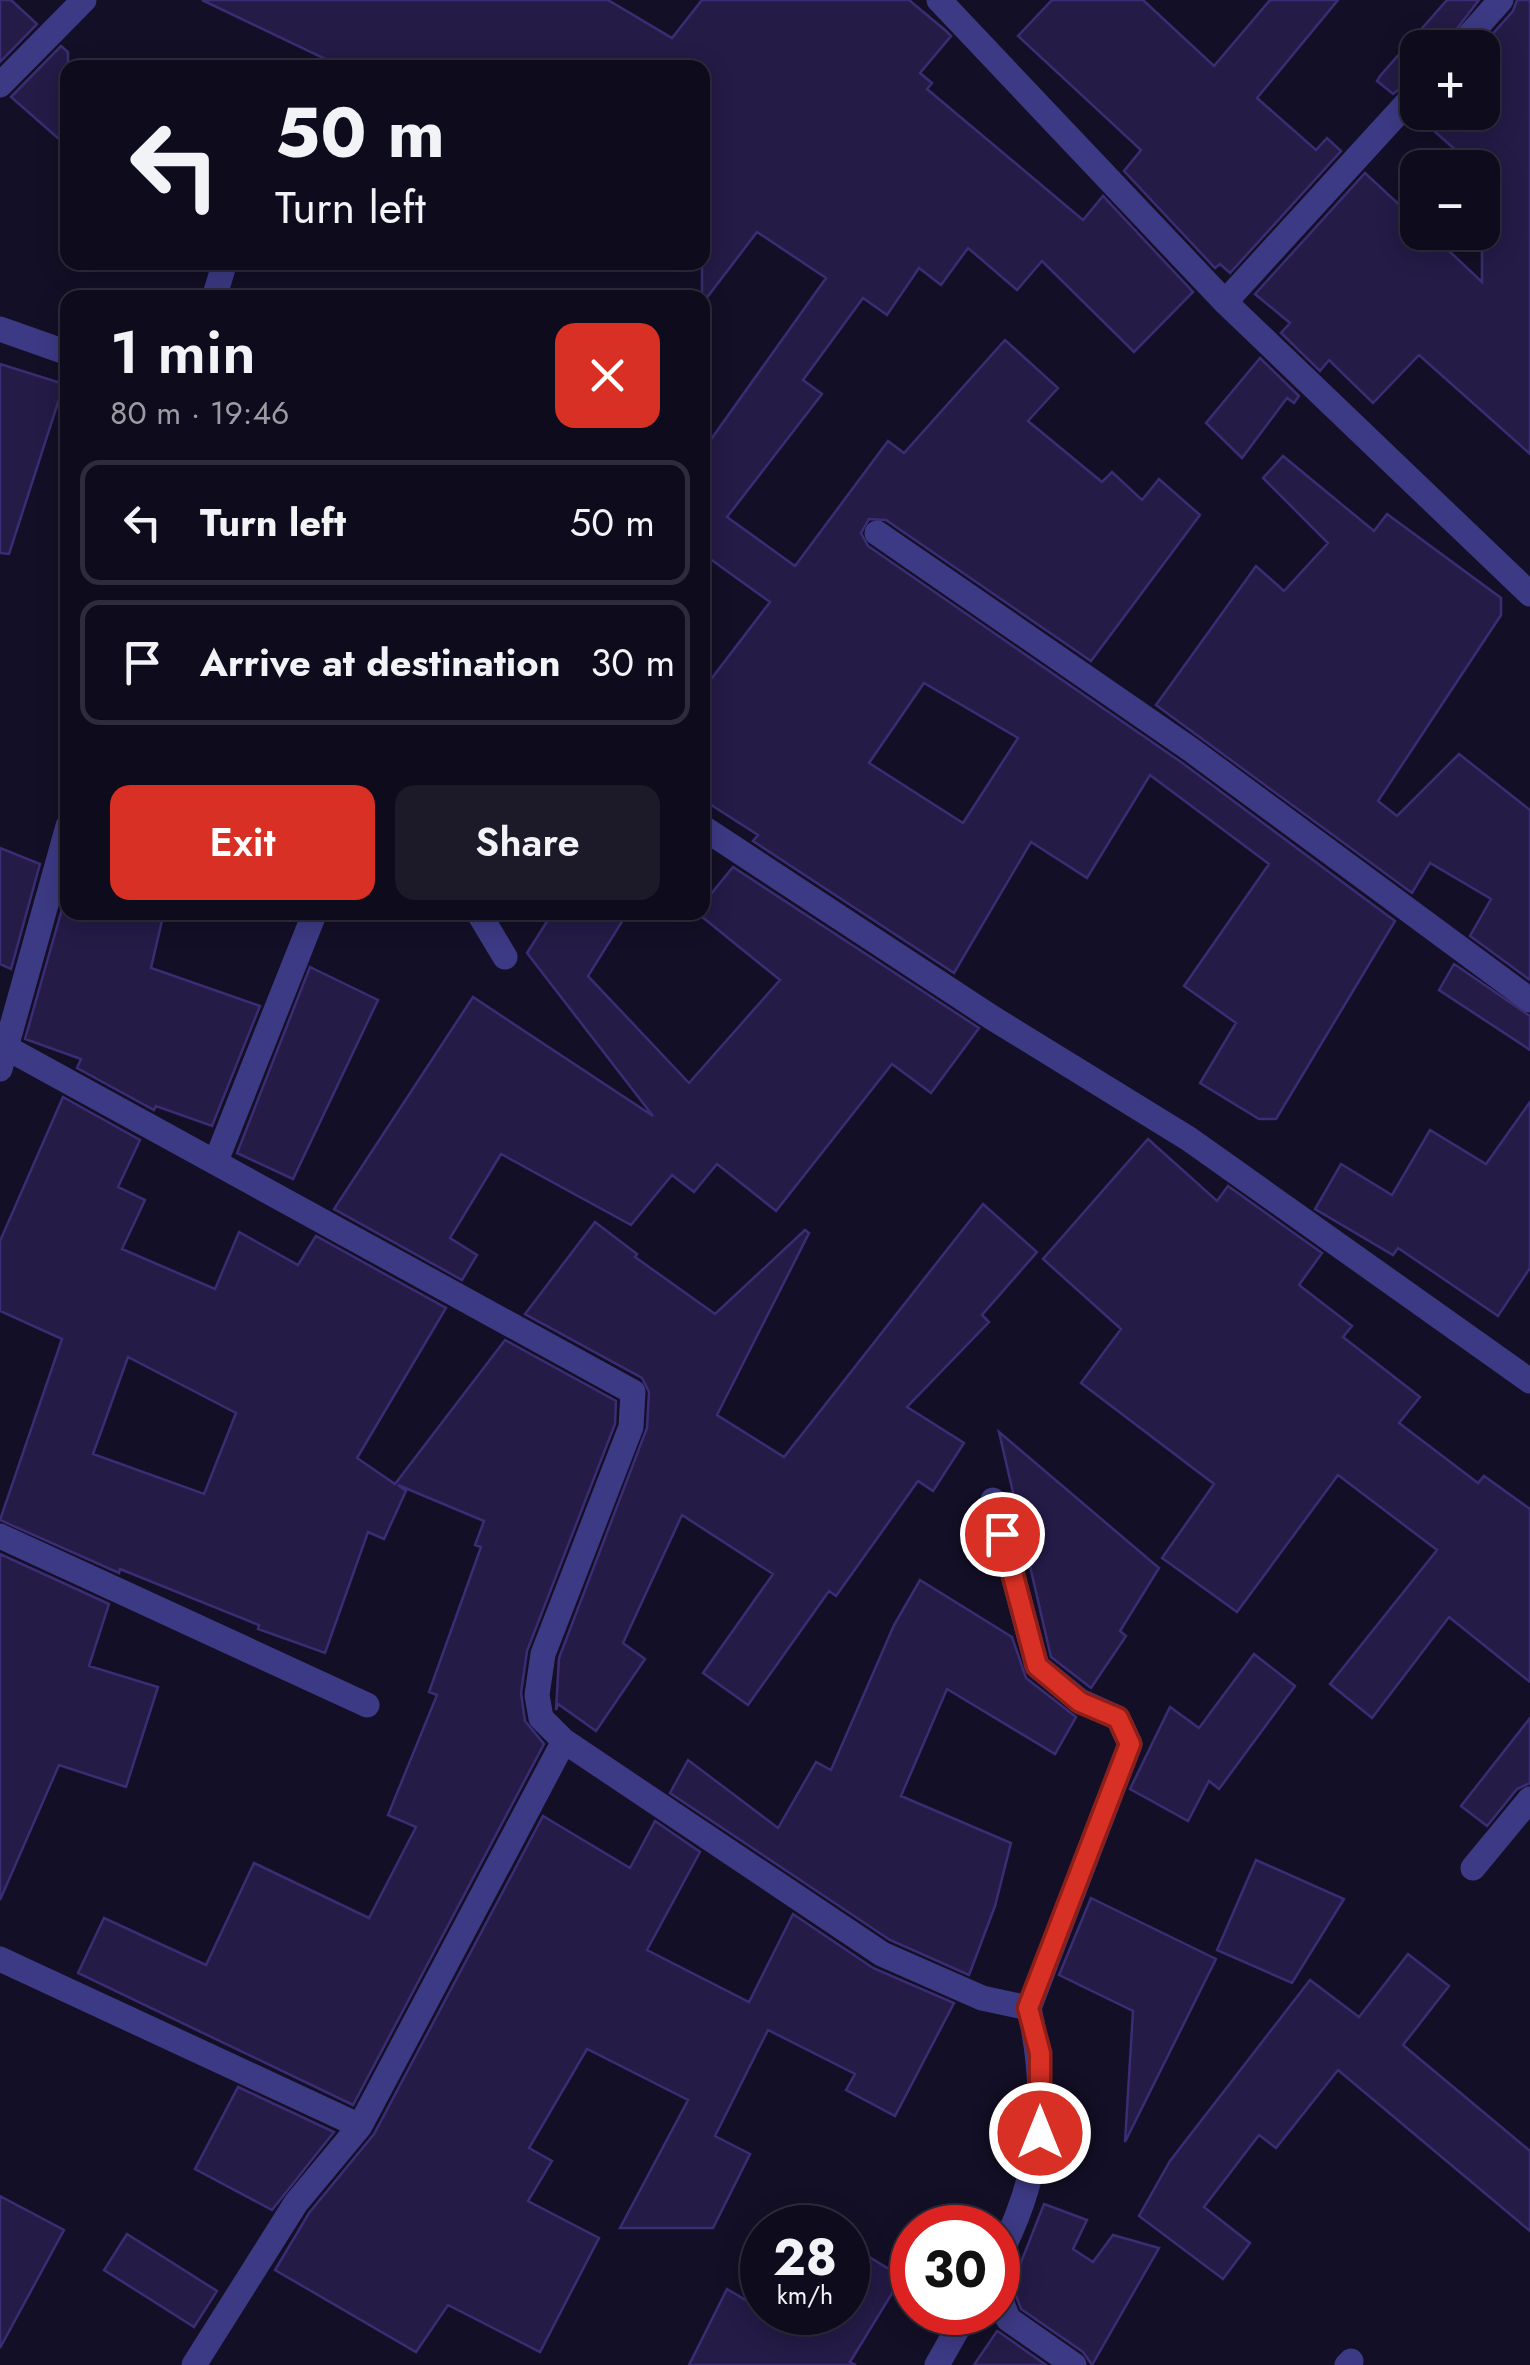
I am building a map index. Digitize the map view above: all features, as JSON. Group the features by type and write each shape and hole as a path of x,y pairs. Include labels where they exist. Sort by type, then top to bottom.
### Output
{"street":[{"path":"0,86 84,0"},
{"path":"939,0 1225,302 1521,566 1530,594"},
{"path":"1474,30 1501,0"},
{"path":"1225,302 1400,111"},
{"path":"0,329 60,351"},
{"path":"877,533 1190,749 1530,1000"},
{"path":"710,832 991,1017 1190,1138 1530,1381"},
{"path":"60,855 4,1058 216,1160 474,1308 634,1392 631,1427 543,1654 537,1695 541,1718 564,1741 882,1954 982,1998 1028,2008"},
{"path":"216,1160 312,920"},
{"path":"483,920 505,957"},
{"path":"992,1500 1037,1666 1080,1702 1118,1718 1130,1744 1028,2008 1040,2053 1040,2133 1020,2216"},
{"path":"0,1536 367,1705"},
{"path":"194,2365 296,2203 360,2126 564,1741"},
{"path":"1473,1868 1530,1799"},
{"path":"0,1959 360,2126"},
{"path":"1020,2327 1074,2365"},
{"path":"936,2365 954,2335"}],"building":[{"path":"0,0 11,0 37,24 0,62"},
{"path":"202,0 608,0 672,38 702,0 909,0 951,36 920,73 932,83 927,89 1083,220 1103,196 1193,292 1134,352 1042,261 1017,290 968,248 941,285 919,268 887,315 863,298 803,380 822,394 727,517 795,566 888,441 904,453 1005,340 1058,388 1028,421 1102,482 1112,472 1142,500 1159,479 1200,515 1091,661 886,520 869,519 861,533 868,546 1181,762 1395,921 1276,1119 1259,1119 1200,1083 1236,1023 1184,986 1269,864 1150,775 1087,878 1031,842 954,973 753,841 758,835 710,804 710,681 770,602 710,559 710,441 826,278 757,232 710,294 710,290 702,290 702,270 710,270 710,60 327,60","holes":["924,683 1018,738 963,823 869,763"]},
{"path":"1052,0 1143,0 1214,66 1270,0 1338,0 1257,98 1316,150 1327,138 1341,151 1230,273 1220,264 1215,268 1124,171 1141,150 1018,36"},
{"path":"1447,0 1479,0 1456,30 1421,30"},
{"path":"1517,0 1530,0 1530,454 1419,355 1373,403 1329,360 1320,371 1281,333 1290,323 1255,294 1365,173 1400,205 1400,250 1448,250 1482,282 1482,250 1500,250 1500,150 1456,150 1433,130 1500,130 1500,30 1496,30 1513,11"},
{"path":"61,46 68,52 68,60 60,60 60,140 11,97"},
{"path":"1400,53 1400,89 1393,94 1377,81"},
{"path":"1260,358 1299,396 1294,403 1287,398 1242,458 1206,423"},
{"path":"0,364 60,383 60,396 9,554 0,553"},
{"path":"1283,456 1374,531 1387,514 1501,598 1501,615 1378,801 1397,816 1459,754 1530,810 1530,980 1470,936 1491,899 1430,863 1412,893 1156,705 1256,566 1284,591 1328,543 1263,478"},
{"path":"0,848 40,864 11,969 0,964"},
{"path":"733,867 979,1028 931,1093 892,1064 776,1211 717,1164 694,1192 672,1175 631,1225 501,1154 450,1238 477,1255 462,1280 334,1209 473,997 653,1116 527,953 548,920 623,920 588,976 689,1083 780,980 706,920 710,920 710,895"},
{"path":"60,916 60,920 162,920 151,968 260,1006 212,1126 156,1106 154,1110 77,1068 81,1059 25,1039"},
{"path":"1454,964 1530,1016 1530,1050 1439,990"},
{"path":"310,967 378,1000 293,1179 237,1153"},
{"path":"63,1097 140,1140 118,1187 145,1200 122,1249 215,1289 239,1232 298,1265 316,1236 446,1308 357,1458 395,1484 505,1340 616,1401 615,1424 527,1651 521,1693 525,1721 544,1744 353,2105 78,1973 104,1918 206,1965 254,1863 369,1918 416,1827 388,1815 437,1695 429,1692 481,1547 475,1545 484,1521 398,1485 406,1491 384,1539 368,1532 325,1653 258,1629 259,1625 120,1569 119,1573 0,1520 62,1339 0,1311 0,1241","holes":["128,1357 236,1413 204,1494 93,1454"]},
{"path":"1530,1102 1530,1268 1498,1316 1398,1248 1393,1255 1315,1209 1341,1164 1392,1195 1430,1130 1486,1164"},
{"path":"1148,1139 1217,1201 1228,1186 1322,1253 1299,1285 1352,1326 1343,1337 1420,1397 1399,1423 1478,1483 1484,1476 1530,1509 1530,1682 1449,1617 1372,1718 1330,1684 1437,1550 1338,1475 1237,1612 1162,1558 1214,1484 1081,1383 1121,1329 1043,1259"},
{"path":"983,1204 1037,1252 982,1315 989,1322 907,1407 964,1443 933,1491 918,1481 836,1596 829,1591 748,1705 703,1673 773,1574 682,1515 623,1643 645,1659 596,1731 558,1704 556,1710 559,1658 647,1428 649,1392 642,1378 525,1314 595,1222 637,1254 635,1257 715,1314 805,1230 809,1233 717,1415 784,1457"},
{"path":"999,1432 1159,1568 1120,1631 1126,1636 1091,1688 1051,1657"},
{"path":"0,1554 109,1604 89,1666 158,1687 126,1787 59,1765 0,1900"},
{"path":"920,1580 1012,1637 1026,1678 1076,1717 1055,1754 947,1689 901,1796 1011,1843 995,1906 969,1975 890,1940 670,1793 688,1760 778,1828 816,1762 831,1770 894,1625"},
{"path":"1254,1654 1295,1686 1219,1789 1209,1781 1188,1821 1130,1789 1170,1707 1199,1728"},
{"path":"1530,1718 1530,1783 1517,1789 1487,1826 1461,1806"},
{"path":"543,1816 630,1868 655,1821 700,1852 647,1950 749,2002 793,1914 873,1968 954,2003 895,2116 846,2090 855,2074 768,2030 715,2136 750,2154 713,2228 620,2228 688,2100 587,2049 529,2148 552,2161 528,2201 599,2238 540,2352 448,2305 416,2352 275,2270 309,2213 374,2134"},
{"path":"1256,1860 1344,1899 1292,1983 1217,1950"},
{"path":"1091,1898 1216,1959 1125,2142 1133,2011 1059,1975"},
{"path":"1408,1954 1449,1986 1403,2045 1530,2151 1530,2231 1338,2070 1276,2148 1259,2135 1204,2207 1250,2243 1223,2279 1139,2216 1170,2161 1310,1980 1359,2017"},
{"path":"238,2087 334,2132 272,2210 195,2169"},
{"path":"0,2196 64,2230 0,2348"},
{"path":"1044,2204 1087,2220 1073,2249 1093,2262 1113,2235 1159,2248 1092,2365 1083,2352 1021,2309 1020,2265"},
{"path":"127,2234 217,2291 194,2327 104,2270"},
{"path":"870,2257 890,2270 890,2297 870,2329"},
{"path":"727,2289 740,2297 740,2335 867,2335 850,2362 856,2365 689,2365"},
{"path":"994,2335 1003,2335 1046,2365 974,2365"}],"route":[{"path":"1002,1534 1037,1666 1080,1702 1118,1718 1130,1744 1028,2008 1040,2053 1040,2133"}]}
